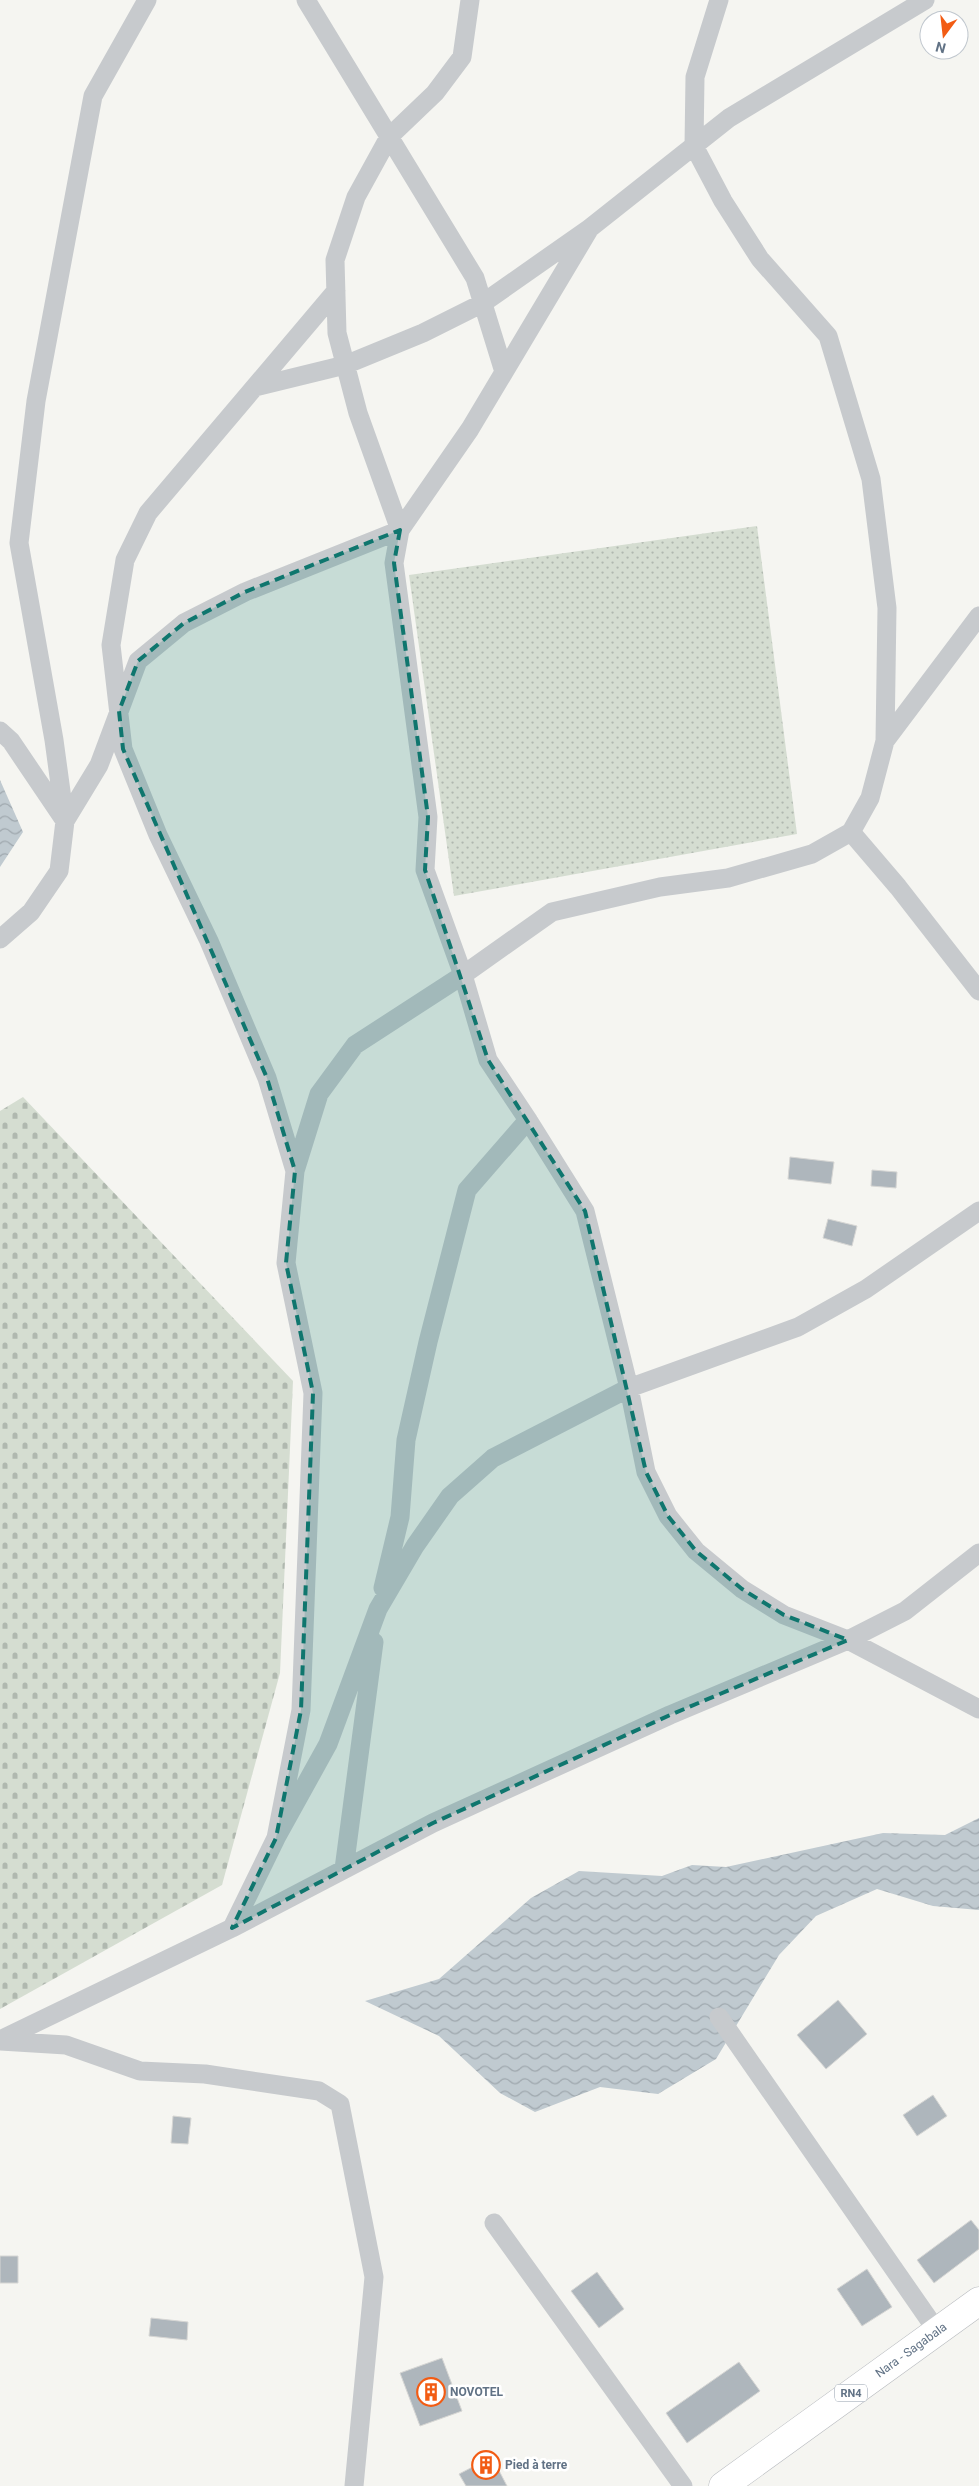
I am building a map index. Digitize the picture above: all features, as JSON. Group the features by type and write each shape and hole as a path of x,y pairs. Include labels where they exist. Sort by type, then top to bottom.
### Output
{"main road":[{"name":"Nara - Sagabala","path":"723,2486 979,2301"}],"street":[{"path":"0,939 31,912 59,871 65,821 54,740 19,544 36,401 93,96 147,0"},
{"path":"306,0 476,278 504,372"},
{"path":"400,530 358,412 337,333 335,260 356,197 389,136 435,93 462,57 470,0"},
{"path":"276,1838 301,1710 313,1393 286,1263 296,1171 319,1094 355,1045 463,975 552,912 660,887 728,878 812,854 851,832 870,798 885,741 887,608 871,479 828,336 760,259 723,201 694,146 695,77 719,0"},
{"path":"255,387 345,365 423,333 483,303 590,228 729,118 925,0"},
{"path":"590,228 470,429 400,530 394,563 428,818 425,870 463,975 488,1060 585,1212 628,1388 646,1472 668,1516 696,1551 742,1589 784,1615 848,1640 979,1708"},
{"path":"296,1171 267,1078 209,941 158,835 123,749 110,645 125,560 148,513 336,291"},
{"path":"65,821 99,765 138,661 184,623 245,592 400,530"},
{"path":"885,741 979,616"},
{"path":"0,731 11,741 65,821"},
{"path":"851,832 976,982"},
{"path":"344,1870 378,1609 400,1517 406,1440 428,1342 467,1190 528,1120"},
{"path":"232,1928 276,1838 328,1744 378,1609 415,1546 450,1496 493,1458 628,1388 798,1326 866,1289 979,1211"},
{"path":"0,2040 232,1928 433,1822 670,1715 848,1640 905,1611 979,1553"},
{"path":"718,2017 937,2331"},
{"path":"0,2040 66,2045 140,2071 205,2074 320,2091 340,2104 374,2277 354,2486"},
{"path":"494,2223 683,2486"}],"highlighted area":[{"path":"400,530 394,563 428,817 425,870 488,1060 585,1211 646,1472 668,1516 696,1551 742,1589 784,1615 848,1640 670,1715 433,1823 232,1928 276,1838 301,1710 313,1393 286,1263 295,1171 267,1078 123,749 119,711 138,661 184,623 245,592"}],"green space":[{"path":"757,526 797,834 454,896 409,575"},
{"path":"23,1097 293,1381 280,1673 222,1885 0,2009 0,1111"}],"water":[{"path":"0,780 23,832 0,867"},
{"path":"979,1818 979,1910 933,1906 877,1889 816,1916 779,1955 716,2059 658,2094 600,2087 535,2112 500,2093 439,2036 365,2001 439,1979 531,1898 579,1871 662,1876 692,1865 726,1867 883,1833 945,1835"}],"building":[{"path":"790,1157 834,1162 831,1184 788,1179"},
{"path":"872,1170 897,1172 896,1188 871,1186"},
{"path":"828,1219 857,1226 852,1246 823,1238"},
{"path":"838,2000 867,2034 826,2069 797,2035"},
{"path":"933,2095 947,2116 917,2136 903,2115"},
{"path":"173,2116 191,2118 188,2144 171,2143"},
{"path":"971,2220 979,2230 979,2249 934,2283 917,2260"},
{"path":"0,2256 18,2256 18,2283 0,2283"},
{"path":"867,2269 892,2307 862,2326 837,2289"},
{"path":"597,2272 624,2309 599,2328 571,2291"},
{"path":"151,2318 188,2322 187,2340 149,2336"},
{"name":"NOVOTEL","path":"442,2358 462,2411 420,2426 400,2373"},
{"path":"739,2362 760,2391 687,2443 666,2413"},
{"name":"Pied à terre","path":"492,2457 507,2486 466,2486 459,2474"}],"place":[{"name":"NOVOTEL","path":"431,2392"},
{"name":"Pied à terre","path":"486,2465"}]}
